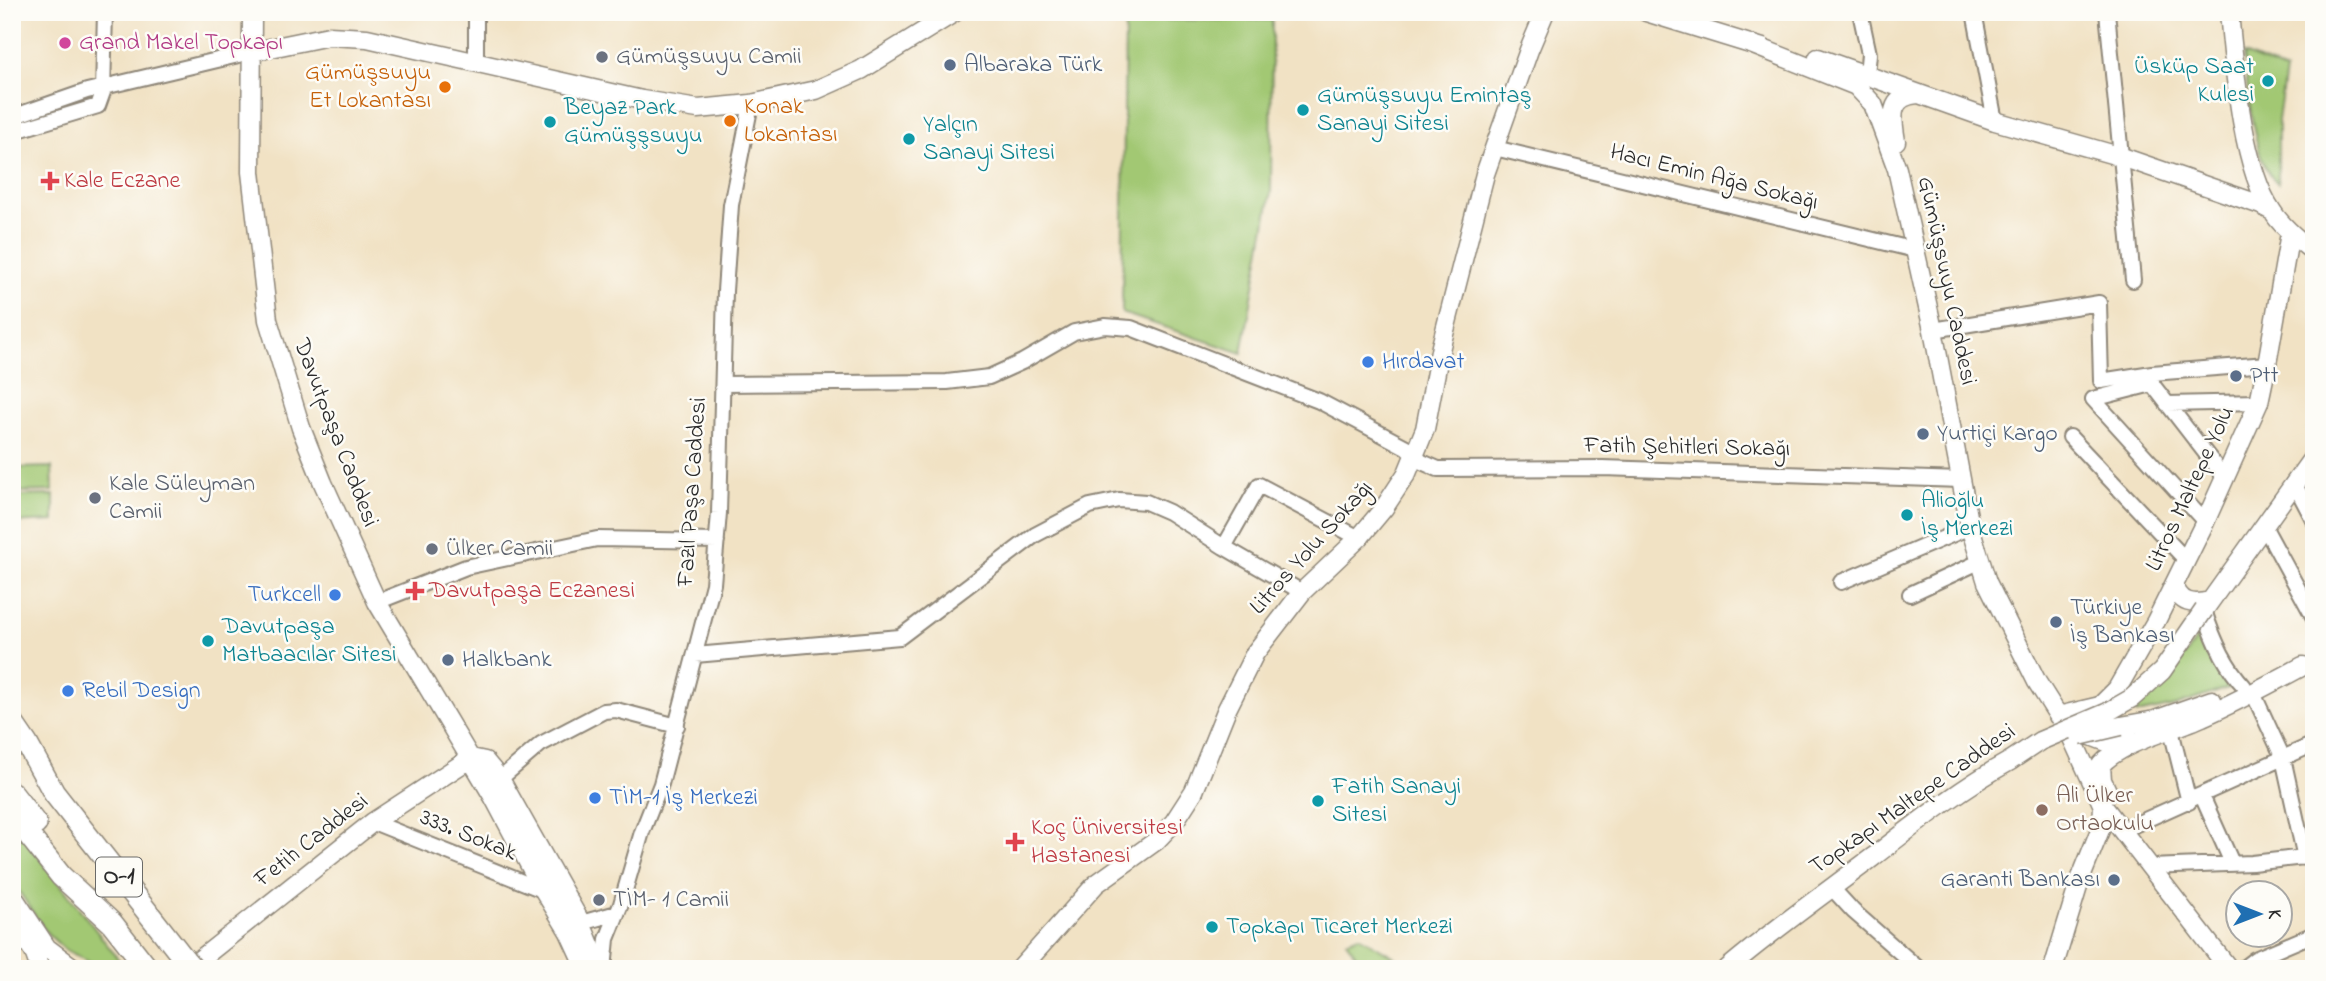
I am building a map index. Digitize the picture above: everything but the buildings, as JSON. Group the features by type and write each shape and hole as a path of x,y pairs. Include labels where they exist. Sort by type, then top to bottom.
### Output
{"highway":[{"path":"12,722 54,793"},
{"path":"12,737 54,793"},
{"path":"12,793 112,923"},
{"name":"O-1","path":"54,793 189,966"},
{"path":"12,814 69,884 112,923"},
{"name":"O-1","path":"112,923 148,969"}],"main road":[{"name":"Davutpaşa Caddesi","path":"252,12 251,172 268,320 301,428 377,603 471,758 586,969"},
{"path":"251,52 329,36 367,38 642,100 698,109 751,104 816,90 861,69 956,12"},
{"name":"Litros Yolu Sokağı","path":"1034,969 1075,918 1103,891 1160,849 1188,811 1268,650 1306,601 1379,531 1418,473 1441,346 1465,251 1528,50 1545,12"},
{"name":"Litros Yolu Sokağı","path":"1498,149 1554,12"},
{"path":"1646,12 1842,74 1860,78 1867,74 1995,121 2122,157 2272,211"},
{"path":"2230,12 2243,124 2259,183 2272,211 2290,233 2314,252"},
{"path":"1753,45 1833,76 1864,92 1879,115 1897,169"},
{"path":"1897,169 1894,108 1902,98 1918,94"},
{"name":"Gümüşsuyu Caddesi","path":"1897,169 1933,330 1979,562 2037,682 2071,736 2103,806 2123,830"},
{"name":"Litros Maltepe Yolu","path":"2058,716 2100,706 2117,689 2136,659 2205,522 2259,401 2290,233"},
{"name":"Topkapı Maltepe Caddesi","path":"1727,969 1779,926 1966,788 2040,741 2106,713 2132,698 2162,671 2314,456"},
{"name":"Litros Yolu Sokağı","path":"1020,969 1096,884 1156,841 1188,811 1241,677 1270,630 1302,592 1359,538 1419,458"},
{"path":"2174,586 2182,599 2207,606"},
{"path":"2229,969 2123,830 2102,780 2101,765 2136,741 2171,730 2283,670 2308,663"},
{"path":"2010,761 2096,730 2155,720 2248,689"},
{"path":"2058,716 2073,729 2095,739 2136,741"},
{"name":"Davutpaşa Caddesi","path":"471,758 485,761 500,779 581,923 602,969"},
{"name":"Fetih Caddesi","path":"189,966 373,822 471,758"},
{"path":"2053,969 2080,880 2102,825 2103,806"},
{"path":"2095,843 2123,830"},
{"path":"512,833 528,845 571,916 581,923"},
{"path":"12,895 47,948 75,969"},
{"path":"12,918 34,952 40,969"}],"street":[{"path":"12,132 98,106 103,92 101,87 105,12"},
{"path":"475,64 476,12"},
{"path":"1860,12 1869,54 1867,74"},
{"path":"1974,12 1995,121"},
{"path":"2107,12 2133,280"},
{"path":"12,117 101,87 251,52"},
{"name":"Fazıl Paşa Caddesi","path":"602,969 607,939 642,832 661,784 713,584 731,205 751,104"},
{"name":"Hacı Emin Ağa Sokağı","path":"1498,149 1915,250"},
{"path":"1933,330 2099,303 2101,382 2152,379 2267,363"},
{"path":"723,384 947,382 989,377 1022,362 1074,331 1105,326 1131,328 1320,401 1406,447 1419,458"},
{"path":"2152,379 2167,404 2224,477"},
{"path":"2152,379 2093,399 2205,522"},
{"path":"2167,404 2259,401"},
{"path":"2070,436 2186,560"},
{"name":"Fatih Şehitleri Sokağı","path":"1419,458 1438,469 1449,470 1615,468 1961,480"},
{"path":"2294,483 2314,521"},
{"path":"1224,548 1259,485 1359,538"},
{"path":"695,655 901,637 1035,535 1090,506 1119,500 1146,502 1169,512 1224,548 1302,592"},
{"path":"2264,526 2314,618"},
{"path":"1841,582 1970,527"},
{"path":"377,603 466,568 597,539 717,541"},
{"path":"1910,594 1979,562"},
{"path":"2150,867 2309,857 2283,758 2248,689 2235,675 2220,648 2207,606"},
{"path":"500,779 541,744 604,710 616,710 677,726"},
{"path":"2171,730 2196,799 2232,863"},
{"path":"2123,830 2314,744"},
{"name":"333. Sokak","path":"373,822 545,891"},
{"path":"1831,887 1853,911 1919,969"},
{"path":"581,923 617,913"},
{"path":"2242,969 2255,958 2314,934"}],"green space":[{"path":"1125,20 1272,20 1271,192 1242,353 1122,313"},
{"path":"2244,54 2285,71 2278,120 2278,183 2269,174 2257,143 2249,103"},
{"path":"52,467 53,491 12,492 12,468"},
{"path":"54,495 54,521 12,523 12,496"},
{"path":"2202,629 2232,687 2175,706 2137,714 2134,707 2189,651"},
{"path":"12,822 126,969 102,969 64,949 46,932 12,881"},
{"path":"1359,936 1415,969 1366,969 1346,941"}],"place":[{"name":"Grand Makel Topkapı","path":"65,43"},
{"name":"Gümüşsuyu Camii","path":"602,57"},
{"name":"Albaraka Türk","path":"950,65"},
{"name":"Üsküp Saat Kulesi","path":"2268,81"},
{"name":"Gümüşsuyu Et Lokantası","path":"445,87"},
{"name":"Gümüşsuyu Emintaş Sanayi Sitesi","path":"1303,110"},
{"name":"Konak Lokantası","path":"730,121"},
{"name":"Beyaz Park Gümüşşsuyu","path":"550,122"},
{"name":"Yalçın Sanayi Sitesi","path":"909,139"},
{"name":"Kale Eczane","path":"50,181"},
{"name":"Hırdavat","path":"1368,362"},
{"name":"Ptt","path":"2236,376"},
{"name":"Yurtiçi Kargo","path":"1923,434"},
{"name":"Kale Süleyman Camii","path":"95,498"},
{"name":"Alioğlu İş Merkezi","path":"1907,515"},
{"name":"Ülker Camii","path":"432,549"},
{"name":"Davutpaşa Eczanesi","path":"415,591"},
{"name":"Turkcell","path":"335,595"},
{"name":"Türkiye İş Bankası","path":"2056,622"},
{"name":"Davutpaşa Matbaacılar Sitesi","path":"208,641"},
{"name":"Halkbank","path":"448,660"},
{"name":"Rebil Design","path":"68,691"},
{"name":"TİM-1 İş Merkezi","path":"595,798"},
{"name":"Fatih Sanayi Sitesi","path":"1318,801"},
{"name":"Ali Ülker Ortaokulu","path":"2042,810"},
{"name":"Koç Üniversitesi Hastanesi","path":"1015,842"},
{"name":"Garanti Bankası","path":"2114,880"},
{"name":"TİM- 1 Camii","path":"599,900"},
{"name":"Topkapı Ticaret Merkezi","path":"1212,927"}]}
